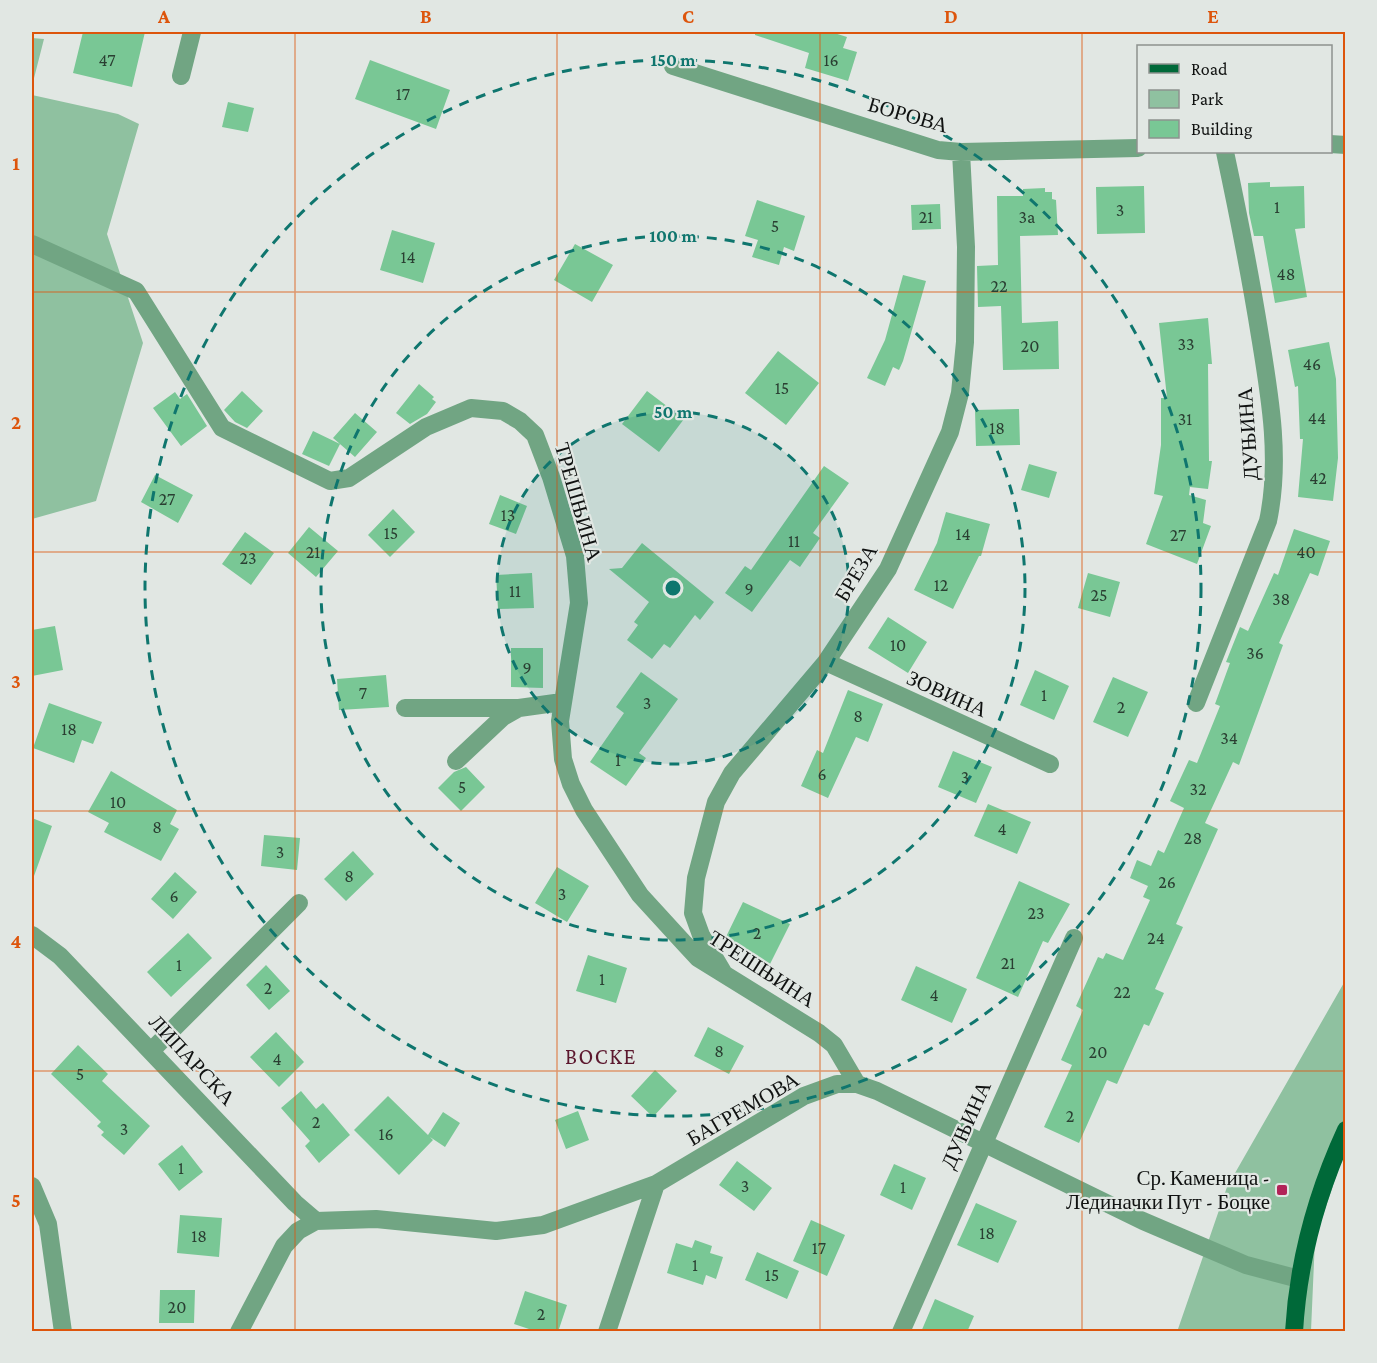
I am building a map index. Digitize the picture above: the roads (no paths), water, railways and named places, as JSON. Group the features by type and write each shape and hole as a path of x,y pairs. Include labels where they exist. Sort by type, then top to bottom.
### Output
{"main road":[{"path":"1294,1332 1299,1279 1311,1224 1346,1130"}],"street":[{"path":"181,76 192,32"},
{"name":"БОРОВА","path":"673,66 938,150 961,152 1137,148"},
{"name":"БРЕЗА","path":"724,974 702,935 693,913 696,878 717,802 732,773 826,662 888,569 950,432 960,393 966,342 966,247 961,152"},
{"name":"ДУЊИНА","path":"1196,703 1268,521 1274,483 1275,460 1267,376 1225,153"},
{"name":"ТРЕШЊИНА","path":"32,244 136,291 222,428 330,481 350,478 426,427 471,408 503,411 520,421 535,435 551,477 575,556 579,603 562,702 563,759 571,784 584,810 640,895 668,928 698,958 819,1032 834,1045 857,1084"},
{"name":"ЗОВИНА","path":"826,662 1050,764"},
{"path":"405,708 519,708 562,702"},
{"path":"456,761 503,717 519,708"},
{"path":"152,1050 299,903"},
{"name":"ЛИПАРСКА","path":"32,935 60,956 152,1050 295,1203 316,1221"},
{"name":"ДУЊИНА","path":"901,1332 1074,938"},
{"name":"БАГРЕМОВА","path":"316,1221 376,1219 496,1232 543,1225 656,1184 804,1096 837,1084 857,1084 877,1091 1143,1221 1246,1266 1299,1279"},
{"path":"607,1332 656,1184"},
{"path":"32,1186 48,1224 63,1332"},
{"path":"239,1332 285,1246 298,1231 316,1221"}],"place":[{"name":"Ср. Каменица - Лединачки Пут - Боцке","path":"1282,1190"}],"district":[{"name":"BOCKE","path":"601,1056"}]}
